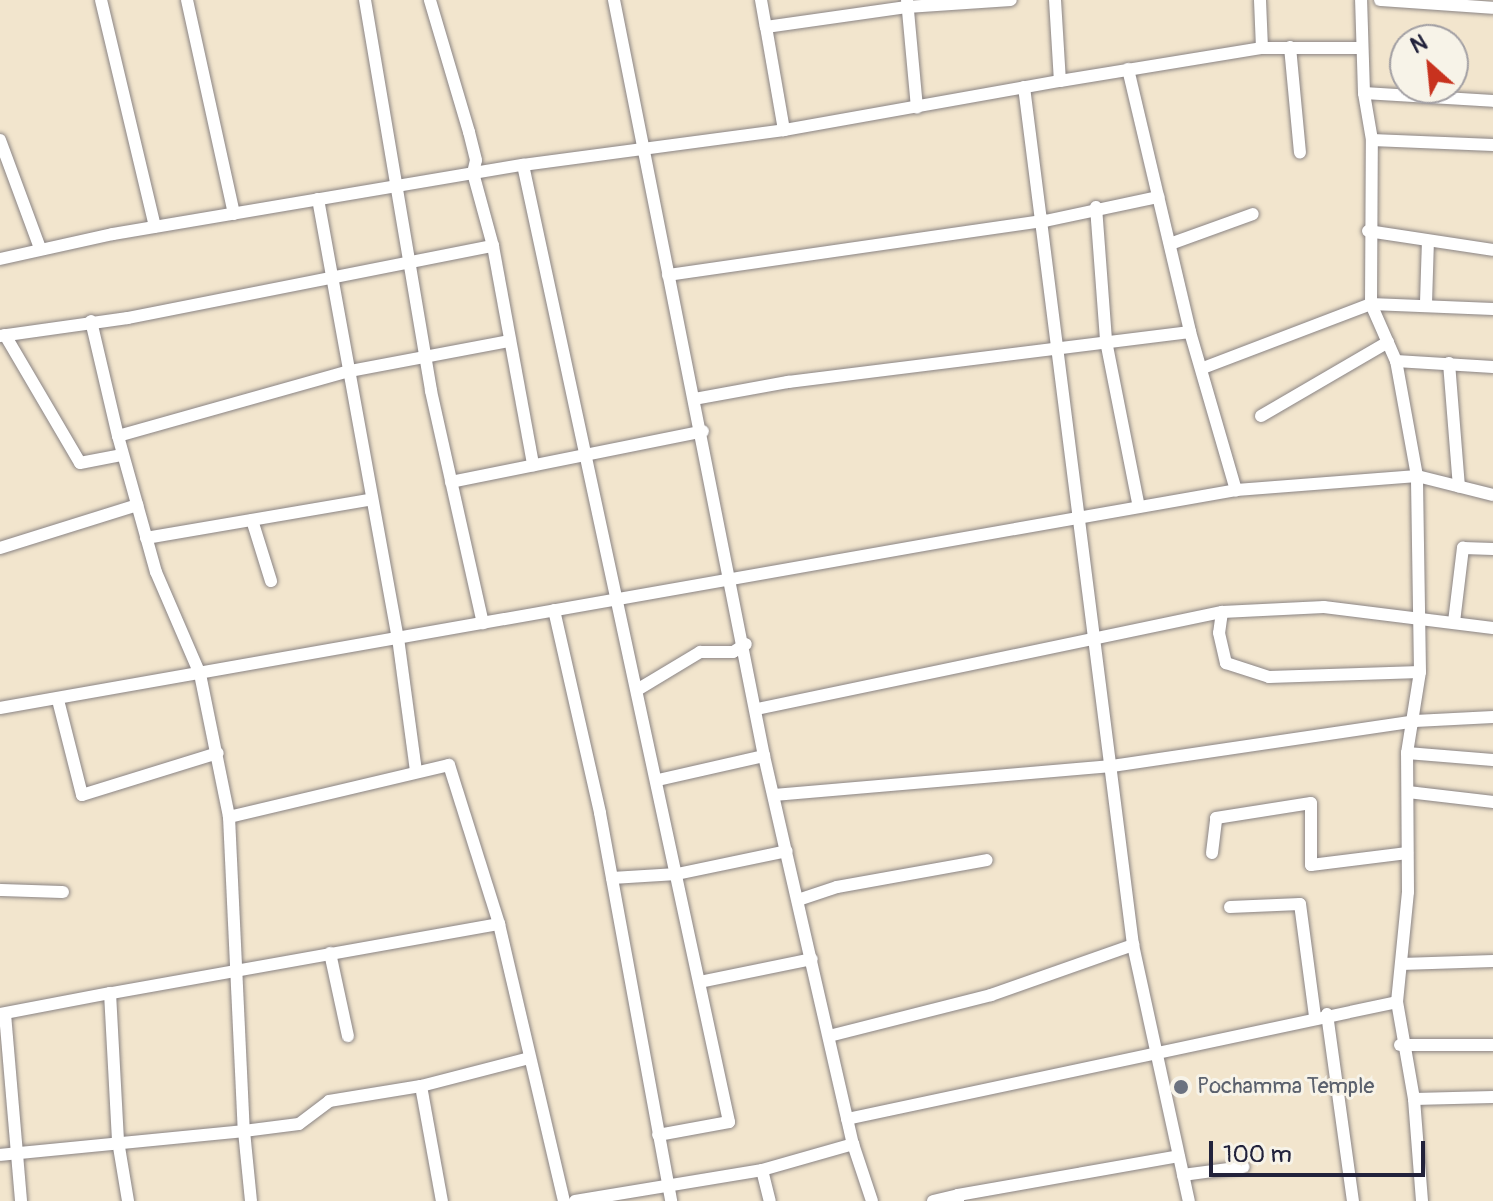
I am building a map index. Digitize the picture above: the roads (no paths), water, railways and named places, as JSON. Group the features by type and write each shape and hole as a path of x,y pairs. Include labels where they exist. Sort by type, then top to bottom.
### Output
{"street":[{"path":"101,0 155,227"},
{"path":"187,0 234,214"},
{"path":"365,0 389,123 395,187 424,354 483,623"},
{"path":"430,0 476,160 473,173 493,246 533,465"},
{"path":"614,0 668,275 703,431 728,579 746,644 764,756 853,1144 872,1201"},
{"path":"761,0 784,130"},
{"path":"766,27 907,3 1011,0"},
{"path":"1055,0 1060,81"},
{"path":"1260,0 1262,48"},
{"path":"1361,0 1364,93 1372,140 1368,231 1371,304 1396,361 1417,476 1416,618 1420,672 1415,721 1407,753 1407,853 1397,1002 1400,1045 1414,1099 1422,1201"},
{"path":"1380,0 1486,6"},
{"path":"907,3 917,108"},
{"path":"1290,47 1300,153"},
{"path":"0,259 40,248 155,227 473,173 784,130 1262,48 1362,48"},
{"path":"1128,69 1190,332 1203,368 1236,490"},
{"path":"1024,87 1045,221 1054,352 1096,642 1133,945 1189,1201"},
{"path":"1364,93 1493,101"},
{"path":"0,140 40,248"},
{"path":"1372,140 1493,145"},
{"path":"523,165 584,455 658,780 729,1122 658,1135"},
{"path":"668,275 1045,221 1096,207 1158,197"},
{"path":"318,199 350,371 369,500 398,638 416,772"},
{"path":"1096,207 1106,341 1139,507"},
{"path":"1170,244 1253,214"},
{"path":"1368,231 1493,250"},
{"path":"1426,303 1428,241"},
{"path":"122,455 80,463 2,336 128,318 493,246"},
{"path":"1203,368 1371,304 1426,303 1493,309"},
{"path":"91,321 122,455 146,538 200,674 218,753 229,817 239,968 244,1131 251,1201"},
{"path":"694,399 788,382 1054,352 1106,341 1190,332"},
{"path":"118,436 350,371 424,354 509,341"},
{"path":"1261,416 1388,342"},
{"path":"1396,361 1493,367"},
{"path":"1449,363 1459,487"},
{"path":"451,482 703,431"},
{"path":"0,708 1236,490 1417,476 1493,495"},
{"path":"146,538 369,500"},
{"path":"0,548 137,505"},
{"path":"252,520 271,581"},
{"path":"1454,622 1463,548 1493,549"},
{"path":"757,709 1096,642 1222,612 1324,607 1493,628"},
{"path":"554,610 612,878 670,1195"},
{"path":"1222,612 1219,633 1226,663 1269,677 1420,672"},
{"path":"637,690 700,652 733,652 746,644"},
{"path":"58,700 82,795 218,753"},
{"path":"774,795 1112,766 1415,721 1493,717"},
{"path":"1407,753 1493,760"},
{"path":"658,780 764,756"},
{"path":"229,817 449,765 499,924 564,1201"},
{"path":"1408,792 1493,803"},
{"path":"1212,853 1216,818 1311,803 1311,865 1407,853"},
{"path":"612,878 677,874 787,851"},
{"path":"798,900 837,887 987,860"},
{"path":"0,890 63,892"},
{"path":"1230,907 1300,904 1353,1201"},
{"path":"21,1201 2,1014 239,968 499,924"},
{"path":"829,1036 991,995 1133,945"},
{"path":"330,953 348,1036"},
{"path":"700,982 812,959"},
{"path":"1401,964 1493,961"},
{"path":"110,993 118,1141 128,1201"},
{"path":"847,1119 1155,1049 1397,1002"},
{"path":"1400,1045 1493,1045"},
{"path":"0,1155 299,1124 329,1101 421,1086 529,1058"},
{"path":"421,1086 442,1201"},
{"path":"1414,1099 1493,1097"},
{"path":"575,1201 670,1195 853,1144"},
{"path":"933,1201 1179,1156"},
{"path":"1183,1175 1243,1167"},
{"path":"762,1170 770,1201"}],"place":[{"name":"Pochamma Temple","path":"1181,1087"}]}
